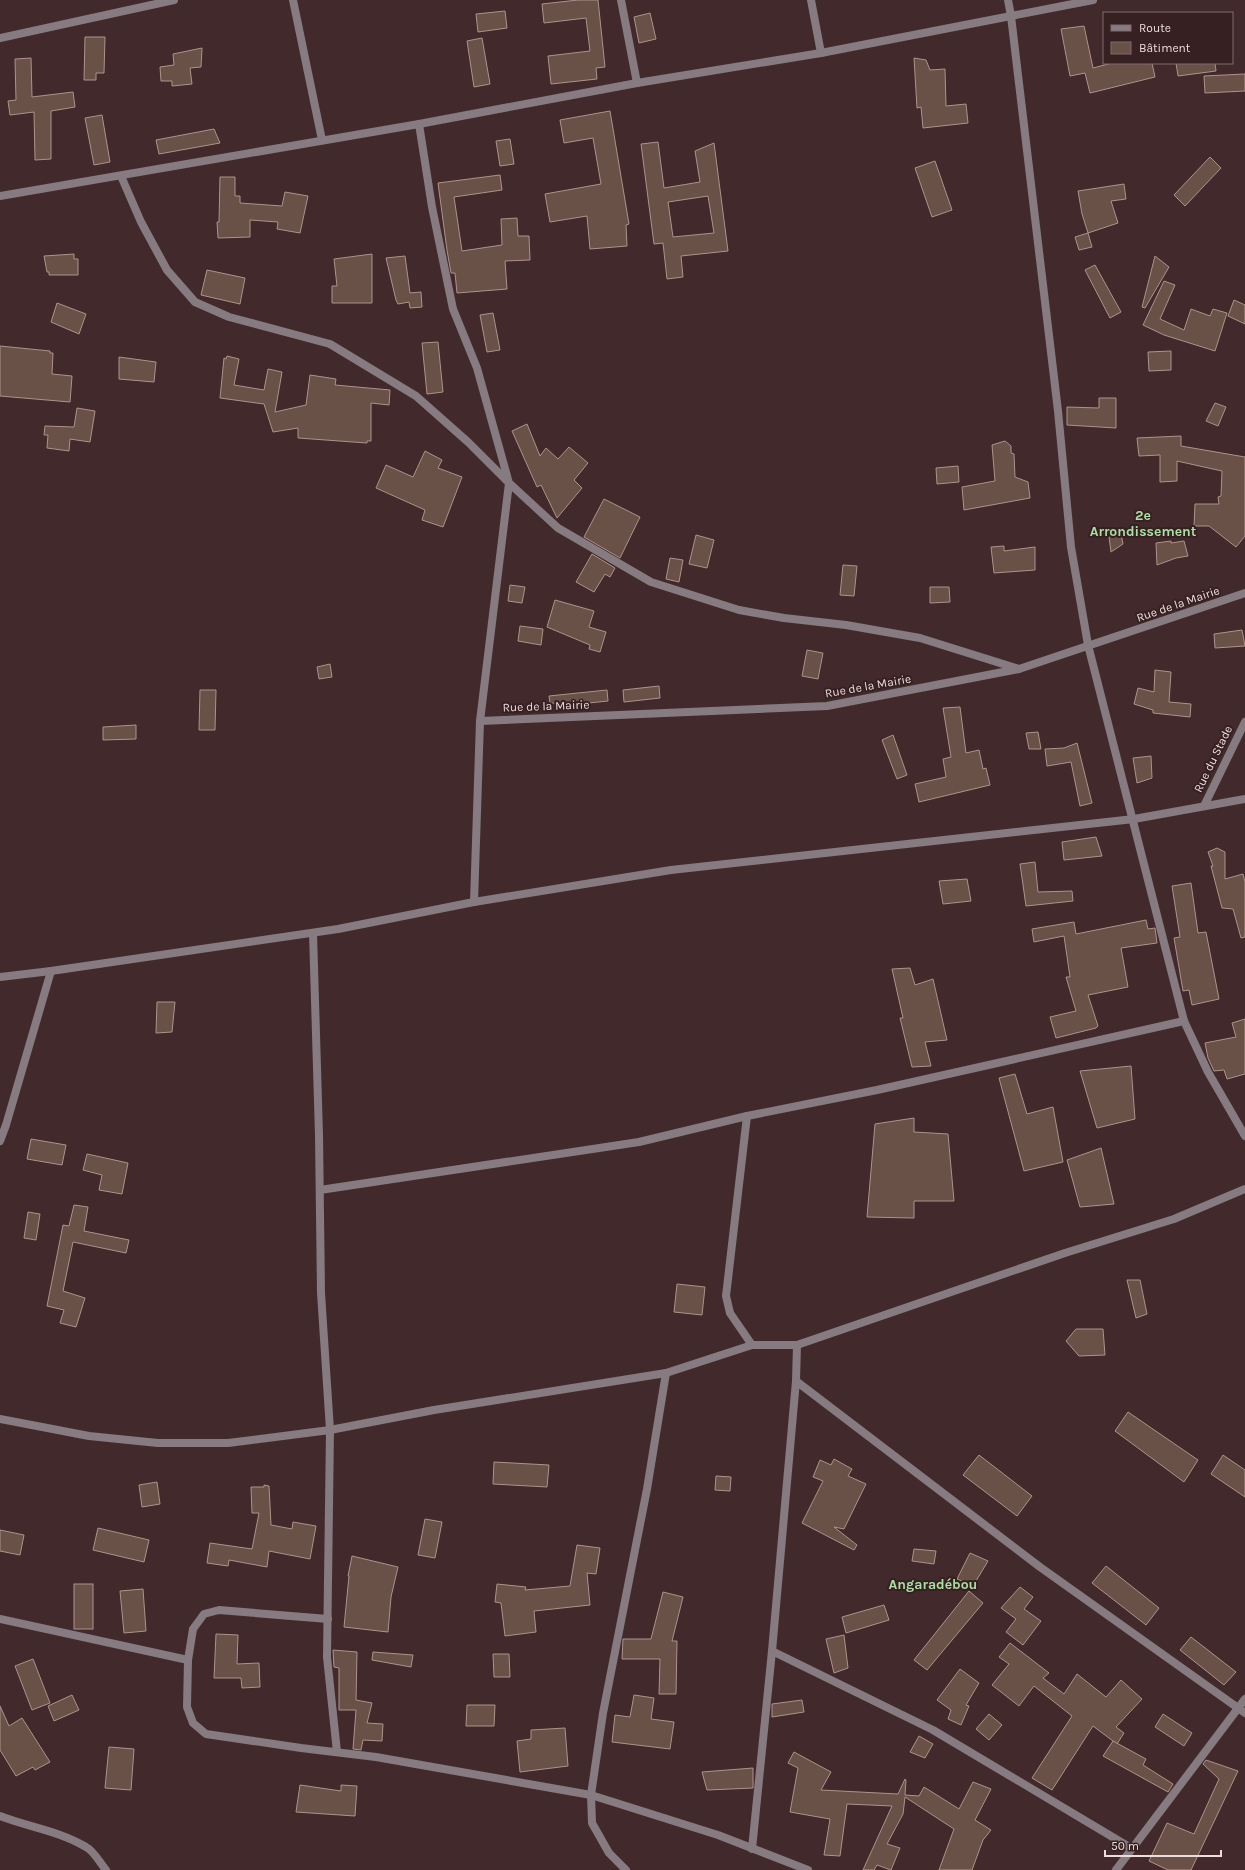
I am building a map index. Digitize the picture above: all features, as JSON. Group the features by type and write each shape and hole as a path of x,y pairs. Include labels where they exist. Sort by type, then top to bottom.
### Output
{"street":[{"path":"0,38 174,0"},
{"path":"293,0 322,140"},
{"path":"621,0 637,83"},
{"path":"811,0 821,53"},
{"path":"1008,0 1058,411 1071,546 1088,645 1134,818 1184,1021 1208,1072 1245,1136"},
{"path":"0,196 419,124 637,83 821,53 1093,0"},
{"path":"419,124 432,207 452,309 477,368 509,484 480,721 474,902"},
{"path":"121,176 141,222 167,270 195,302 229,317 330,344 416,396 468,442 509,484 558,528 651,582 739,610 784,618 846,625 920,638 1019,669"},
{"name":"Rue de la Mairie","path":"480,721 827,706 1019,669 1088,645 1134,632 1245,593"},
{"name":"Rue du Stade","path":"1204,806 1245,722"},
{"path":"0,977 313,933 474,902 671,870 1134,818 1245,800"},
{"path":"313,933 320,1190 321,1292 330,1430 327,1657 337,1752"},
{"path":"0,1141 51,971"},
{"path":"320,1190 639,1142 747,1116 877,1090 1184,1021"},
{"path":"747,1116 726,1296 730,1313 752,1345"},
{"path":"0,1419 88,1436 158,1443 228,1443 330,1430 434,1410 666,1373 752,1345 797,1345 1065,1253 1174,1219 1245,1189"},
{"path":"752,1848 772,1651 796,1381 797,1345"},
{"path":"626,1870 609,1852 592,1823 591,1795 605,1705 647,1489 666,1373"},
{"path":"796,1381 1040,1567 1245,1713"},
{"path":"328,1619 219,1610 204,1614 193,1629 188,1660 187,1707 193,1723 206,1734 376,1757 591,1795 718,1835 808,1870"},
{"path":"0,1619 188,1660"},
{"path":"772,1651 933,1730 1131,1848"},
{"path":"1116,1870 1131,1848 1245,1699"},
{"path":"0,1816 21,1824 58,1834 87,1847 106,1870"}],"building":[{"path":"578,0 598,0 605,67 596,68 597,79 551,84 548,56 590,51 586,18 544,23 542,4"},
{"path":"505,11 507,28 478,32 476,14"},
{"path":"650,13 656,39 639,43 634,17"},
{"path":"1084,26 1093,68 1108,64 1152,64 1155,77 1090,93 1085,73 1070,76 1061,29"},
{"path":"85,37 105,37 104,73 96,73 96,80 84,80"},
{"path":"482,38 490,84 474,87 467,41"},
{"path":"202,48 201,67 190,68 192,84 172,86 172,81 161,81 160,67 174,65 173,54"},
{"path":"31,58 32,97 73,92 75,107 51,111 51,159 35,160 34,112 10,115 8,101 16,100 15,59"},
{"path":"914,58 926,60 930,70 945,69 946,106 966,104 968,123 923,128 921,107 917,108"},
{"path":"1176,64 1215,64 1216,71 1178,76"},
{"path":"1245,74 1245,91 1205,93 1204,76"},
{"path":"610,111 629,224 626,225 627,246 590,249 587,216 550,222 545,194 601,184 593,138 564,143 560,120"},
{"path":"102,115 110,162 94,165 85,118"},
{"path":"214,129 220,143 159,154 156,140"},
{"path":"510,139 514,164 500,166 496,141"},
{"path":"658,142 664,188 700,182 695,151 714,143 728,251 681,256 683,277 667,279 663,243 654,244 641,144","holes":["708,196 714,233 673,237 668,202"]},
{"path":"1210,157 1221,168 1185,206 1174,195"},
{"path":"935,161 952,210 932,217 915,168"},
{"path":"500,175 502,190 454,197 462,251 502,245 501,219 517,218 518,236 529,236 530,260 505,261 507,289 457,293 455,273 451,273 447,250 438,183"},
{"path":"220,177 235,177 235,196 240,196 240,203 282,206 285,192 308,196 300,233 277,229 278,222 250,220 250,237 218,238 217,222 219,222"},
{"path":"1124,184 1126,199 1111,201 1118,223 1088,233 1082,214 1078,191"},
{"path":"1088,233 1092,247 1079,250 1075,237"},
{"path":"74,254 74,259 78,259 78,275 49,275 44,256"},
{"path":"372,254 372,303 332,303 332,286 337,286 334,259"},
{"path":"405,256 410,293 421,292 422,307 410,308 409,302 398,304 396,300 386,258"},
{"path":"1155,256 1169,267 1145,308 1142,307"},
{"path":"1095,265 1121,312 1110,318 1085,270"},
{"path":"207,270 245,278 240,304 201,295"},
{"path":"1164,281 1175,285 1160,319 1184,330 1191,309 1210,316 1213,309 1227,313 1215,351 1164,335 1143,325"},
{"path":"1234,300 1245,305 1245,324 1228,316"},
{"path":"57,303 86,314 79,334 51,322"},
{"path":"493,313 500,350 487,352 480,315"},
{"path":"438,342 443,392 427,394 422,343"},
{"path":"0,346 50,351 50,353 53,353 52,374 72,376 70,402 0,396"},
{"path":"1171,351 1171,370 1149,371 1148,352"},
{"path":"227,356 239,359 234,385 264,390 268,369 282,372 275,412 306,405 310,375 336,379 335,385 390,390 389,405 371,403 371,441 367,441 367,443 298,438 298,428 273,432 264,404 220,398 224,358 226,359"},
{"path":"119,357 156,362 154,382 119,379"},
{"path":"1099,398 1116,398 1116,428 1067,425 1067,407 1099,408"},
{"path":"1215,403 1226,407 1218,426 1206,421"},
{"path":"77,408 95,411 90,442 70,439 69,451 47,448 48,435 44,435 45,426 74,427"},
{"path":"527,424 540,456 546,448 558,459 569,447 588,463 574,480 582,488 557,518 541,485 537,487 512,431"},
{"path":"1181,436 1181,446 1245,457 1245,536 1236,547 1209,526 1194,526 1195,504 1219,504 1218,497 1221,496 1222,471 1177,461 1177,481 1160,482 1160,455 1139,456 1137,438"},
{"path":"1005,441 1011,446 1011,453 1014,454 1015,477 1028,482 1030,498 964,510 962,487 995,481 992,445"},
{"path":"425,451 442,460 438,468 462,477 443,527 422,520 425,510 376,488 386,465 413,477"},
{"path":"958,466 959,482 937,484 936,468"},
{"path":"604,499 640,517 620,558 584,537"},
{"path":"1121,534 1123,544 1111,552 1109,537"},
{"path":"696,535 714,540 707,568 689,564"},
{"path":"1171,541 1171,543 1184,541 1188,556 1176,558 1157,565 1156,543"},
{"path":"1004,546 1004,551 1035,547 1035,570 994,573 991,547"},
{"path":"592,554 615,568 610,577 605,574 594,592 576,582"},
{"path":"670,558 683,560 679,582 666,579"},
{"path":"843,565 857,566 854,596 840,595"},
{"path":"510,585 525,587 522,603 508,601"},
{"path":"930,587 949,587 950,602 930,603"},
{"path":"555,600 594,611 589,627 606,632 600,652 589,649 590,645 547,627"},
{"path":"520,626 543,629 541,645 518,641"},
{"path":"1242,630 1245,646 1215,648 1214,634"},
{"path":"807,650 823,653 818,679 802,676"},
{"path":"330,664 332,677 319,679 317,667"},
{"path":"1155,670 1171,672 1169,702 1191,704 1190,717 1153,713 1153,710 1134,704 1138,688 1154,692"},
{"path":"659,686 660,698 624,702 623,690"},
{"path":"200,690 216,690 215,730 199,730"},
{"path":"607,690 608,701 579,704 550,703 549,696"},
{"path":"960,707 966,753 979,750 983,769 986,768 990,785 919,802 915,784 946,777 943,759 951,757 943,708"},
{"path":"136,725 136,739 103,740 103,727"},
{"path":"1038,732 1041,749 1029,749 1026,733"},
{"path":"893,735 907,775 897,779 882,740"},
{"path":"1077,743 1092,803 1080,806 1071,762 1047,766 1045,749 1064,748"},
{"path":"1151,756 1152,778 1137,783 1133,758"},
{"path":"1096,837 1102,856 1064,860 1062,842"},
{"path":"1217,848 1225,852 1225,879 1243,874 1245,882 1245,937 1241,938 1233,909 1222,908 1211,866 1213,866 1208,852"},
{"path":"1035,862 1038,892 1072,891 1073,901 1026,906 1020,864"},
{"path":"967,879 971,901 943,904 939,881"},
{"path":"1191,883 1198,933 1206,932 1219,999 1192,1005 1189,990 1183,991 1174,938 1180,937 1172,886"},
{"path":"1146,920 1148,929 1155,928 1157,943 1121,948 1128,987 1088,995 1098,1026 1096,1028 1056,1038 1050,1017 1076,1011 1066,977 1070,977 1064,936 1034,942 1032,929 1074,922 1076,934"},
{"path":"910,968 915,985 933,979 947,1040 925,1042 931,1066 912,1067 900,1018 903,1018 892,969"},
{"path":"157,1002 175,1002 172,1032 156,1033"},
{"path":"1245,1019 1245,1074 1227,1079 1224,1070 1214,1071 1208,1058 1205,1043 1236,1037 1232,1023"},
{"path":"1131,1066 1135,1119 1097,1128 1080,1071"},
{"path":"1015,1074 1027,1114 1053,1107 1063,1162 1024,1171 999,1078"},
{"path":"914,1118 914,1132 948,1134 954,1201 914,1201 914,1218 867,1217 875,1124"},
{"path":"31,1139 66,1145 62,1165 27,1159"},
{"path":"1101,1148 1114,1204 1080,1207 1067,1160"},
{"path":"87,1154 128,1163 122,1194 99,1190 102,1175 83,1170"},
{"path":"74,1205 88,1207 84,1231 129,1240 126,1253 73,1242 63,1291 85,1298 76,1327 60,1323 64,1310 47,1306 63,1225 69,1226"},
{"path":"28,1212 40,1214 36,1240 24,1238"},
{"path":"1127,1280 1140,1280 1147,1314 1136,1318"},
{"path":"677,1284 705,1287 702,1315 674,1312"},
{"path":"1076,1329 1103,1329 1105,1355 1079,1356 1066,1341"},
{"path":"1128,1412 1198,1460 1184,1482 1115,1431"},
{"path":"979,1455 1032,1496 1017,1516 963,1475"},
{"path":"1223,1455 1245,1470 1245,1497 1211,1474"},
{"path":"834,1459 852,1469 848,1476 866,1484 844,1529 834,1527 857,1545 854,1550 802,1523 823,1481 813,1477 820,1460 831,1465"},
{"path":"494,1462 549,1465 547,1487 493,1484"},
{"path":"716,1476 731,1477 730,1491 715,1490"},
{"path":"157,1482 160,1504 142,1507 139,1485"},
{"path":"264,1485 269,1486 271,1525 292,1529 293,1522 316,1526 310,1559 269,1551 267,1567 229,1560 228,1566 207,1563 210,1543 252,1549 259,1513 252,1513 251,1487 264,1487"},
{"path":"425,1519 442,1522 435,1558 418,1555"},
{"path":"98,1528 149,1540 144,1562 93,1550"},
{"path":"0,1530 24,1535 20,1555 0,1551"},
{"path":"577,1545 600,1548 596,1574 587,1573 590,1605 534,1611 536,1632 505,1636 501,1603 495,1602 497,1584 526,1587 525,1590 570,1586"},
{"path":"914,1549 936,1551 934,1564 912,1561"},
{"path":"970,1553 988,1561 973,1586 957,1579"},
{"path":"352,1556 398,1567 391,1597 388,1632 344,1627 348,1576"},
{"path":"1106,1566 1159,1608 1146,1625 1092,1583"},
{"path":"74,1584 93,1584 93,1629 74,1629"},
{"path":"1020,1587 1033,1597 1024,1609 1041,1621 1023,1645 1006,1632 1016,1619 1001,1608"},
{"path":"143,1589 146,1631 124,1633 120,1591"},
{"path":"969,1591 983,1603 927,1670 914,1660"},
{"path":"663,1592 683,1597 672,1641 677,1641 676,1694 659,1694 660,1659 622,1659 623,1639 651,1639"},
{"path":"884,1605 889,1620 846,1633 842,1617"},
{"path":"216,1634 238,1635 237,1664 259,1663 260,1687 242,1688 241,1678 214,1678"},
{"path":"844,1635 848,1668 834,1673 826,1639"},
{"path":"1191,1637 1236,1672 1224,1685 1180,1650"},
{"path":"1010,1643 1049,1673 1043,1678 1064,1694 1077,1674 1106,1697 1121,1680 1142,1699 1116,1727 1124,1733 1117,1744 1093,1726 1052,1790 1032,1778 1072,1716 1034,1686 1019,1706 992,1685 1009,1664 999,1657"},
{"path":"333,1650 357,1652 356,1700 372,1703 367,1723 383,1724 382,1741 363,1740 361,1750 353,1749 356,1710 339,1710 339,1668 334,1667"},
{"path":"373,1652 413,1655 411,1667 372,1660"},
{"path":"493,1654 509,1654 510,1677 494,1677"},
{"path":"33,1659 50,1703 32,1710 15,1666"},
{"path":"960,1669 979,1683 966,1705 969,1706 961,1725 948,1719 951,1710 937,1700"},
{"path":"72,1695 79,1710 54,1721 48,1706"},
{"path":"634,1695 654,1698 651,1719 674,1722 670,1749 612,1742 615,1715 630,1717"},
{"path":"802,1700 804,1712 772,1717 772,1704"},
{"path":"467,1705 495,1705 494,1726 466,1726"},
{"path":"0,1706 9,1726 22,1718 50,1762 35,1770 33,1767 16,1776 0,1750"},
{"path":"989,1714 1002,1725 989,1740 976,1729"},
{"path":"1163,1714 1192,1733 1184,1746 1155,1727"},
{"path":"565,1728 568,1766 520,1772 517,1741 531,1739 531,1730"},
{"path":"919,1736 933,1744 925,1758 910,1752"},
{"path":"1113,1741 1146,1759 1143,1765 1173,1784 1168,1792 1103,1756"},
{"path":"109,1747 134,1749 131,1790 105,1788"},
{"path":"794,1752 831,1772 821,1790 898,1794 905,1779 905,1795 919,1796 924,1787 959,1809 973,1782 991,1789 975,1820 991,1830 983,1840 972,1870 939,1870 954,1829 905,1797 903,1814 887,1844 900,1848 891,1870 877,1865 874,1870 863,1870 892,1806 847,1804 840,1856 824,1855 830,1819 790,1812 798,1768 788,1763"},
{"path":"1206,1760 1238,1771 1191,1870 1168,1870 1149,1861 1167,1823 1194,1834 1219,1779 1203,1764"},
{"path":"753,1768 753,1788 707,1790 702,1772"},
{"path":"300,1785 341,1791 341,1785 357,1786 355,1816 296,1812"}],"district":[{"name":"2e Arrondissement","path":"1143,524"},
{"name":"Angaradébou","path":"933,1584"}]}
